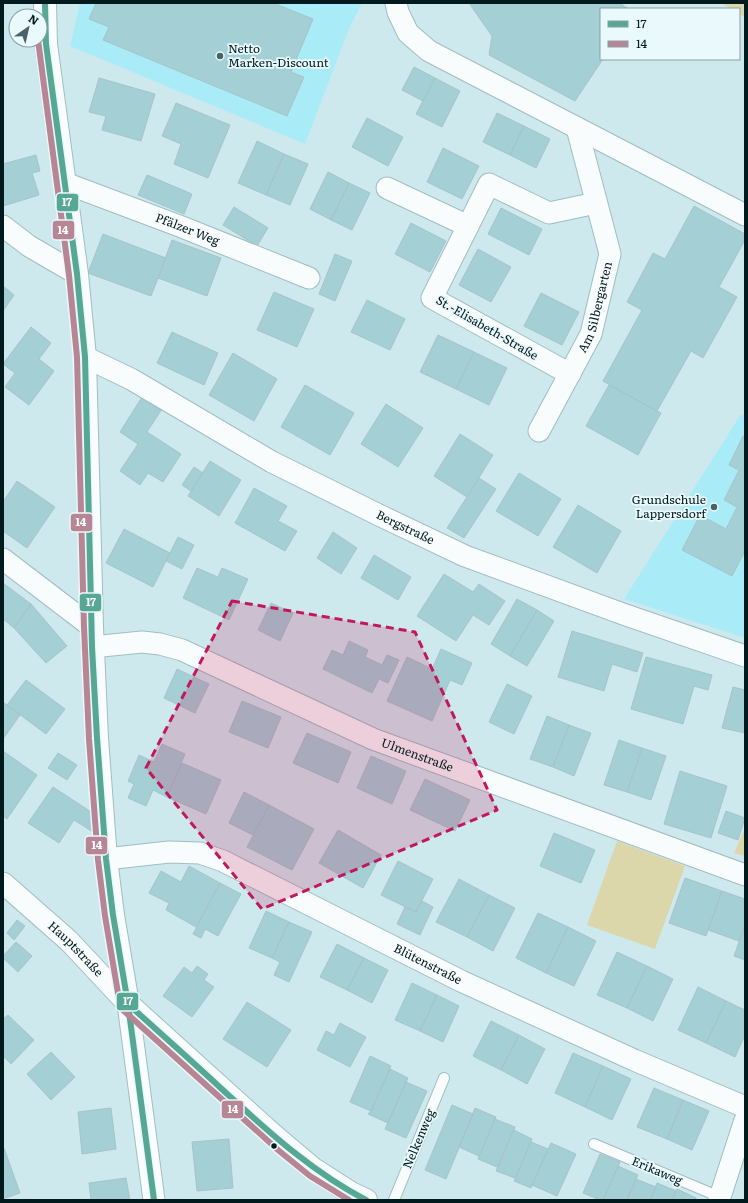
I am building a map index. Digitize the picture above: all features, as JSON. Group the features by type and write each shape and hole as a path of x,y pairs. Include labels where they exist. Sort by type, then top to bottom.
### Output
{"street":[{"path":"45,3 46,44 65,183 85,357 92,637 97,738 106,859 113,915 128,1004 154,1200"},
{"path":"396,3 398,12 408,33 429,51 745,215"},
{"name":"Am Silbergarten","path":"539,431 592,334 610,254 577,128"},
{"name":"Pfälzer Weg","path":"65,183 182,227 309,278"},
{"name":"St.-Elisabeth-Straße","path":"570,374 432,298 489,184 549,212 596,203"},
{"path":"387,188 468,226"},
{"path":"3,226 29,246 76,274"},
{"name":"Bergstraße","path":"85,357 131,379 272,462 465,556 623,614 745,656"},
{"path":"3,559 92,637"},
{"name":"Ulmenstraße","path":"92,637 160,644 182,650 373,739 745,875"},
{"name":"Blütenstraße","path":"106,859 169,852 200,853 223,861 461,981 634,1060 745,1107"},
{"name":"Hauptstraße","path":"3,883 69,941 128,1004 273,1135 312,1168 351,1193 366,1200"},
{"path":"720,1199 745,1120"}],"lane":[{"name":"Nelkenweg","path":"394,1200 444,1078"},
{"name":"Erikaweg","path":"594,1144 720,1199"}],"highlighted area":[{"path":"232,601 415,632 497,810 262,909 146,768"}],"shaded area":[{"name":"Netto Marken-Discount","path":"80,3 362,3 349,29 305,144 70,46"},
{"path":"721,3 745,3 745,17 740,14 740,8 729,8"},
{"name":"Grundschule Lappersdorf","path":"741,414 745,415 745,638 624,599"},
{"path":"745,828 745,856 734,853"},
{"path":"617,841 685,866 655,949 587,925"}],"building":[{"name":"Netto Marken-Discount","path":"96,3 273,3 313,19 291,72 304,77 287,116 103,40 109,27 89,19"},
{"path":"469,3 619,3 627,8 600,8 600,60 602,60 575,101 489,55 492,36"},
{"path":"414,67 435,78 423,101 402,90"},
{"path":"99,78 155,94 141,141 102,130 106,116 89,112"},
{"path":"435,78 460,91 442,127 416,114"},
{"path":"176,103 230,125 208,178 174,164 181,144 162,136"},
{"path":"497,113 524,126 510,155 483,142"},
{"path":"367,118 403,137 388,166 352,147"},
{"path":"524,126 550,139 536,168 510,155"},
{"path":"257,141 284,154 266,195 238,183"},
{"path":"443,148 479,166 462,199 427,182"},
{"path":"284,154 308,164 290,205 266,195"},
{"path":"36,155 40,171 32,173 39,195 3,206 3,164"},
{"path":"328,172 349,183 331,220 310,209"},
{"path":"147,175 192,194 184,214 138,195"},
{"path":"349,183 370,193 352,230 331,220"},
{"path":"694,206 745,234 745,240 719,287 737,297 703,358 691,351 657,411 603,381 642,310 627,302 653,253 665,259"},
{"path":"234,207 268,228 257,246 223,225"},
{"path":"501,208 542,229 529,255 488,234"},
{"path":"411,223 446,241 430,272 395,254"},
{"path":"103,234 166,258 151,296 88,273"},
{"path":"172,240 221,258 207,296 158,278"},
{"path":"478,249 511,267 491,302 459,285"},
{"path":"335,254 352,261 335,301 319,294"},
{"path":"3,286 14,295 3,311"},
{"path":"274,292 314,309 297,347 257,330"},
{"path":"541,293 579,312 562,345 524,326"},
{"path":"367,300 405,319 390,350 351,332"},
{"path":"31,327 51,343 39,359 54,371 29,405 5,387 15,373 3,364"},
{"path":"172,332 218,353 204,385 157,363"},
{"path":"438,335 474,352 456,389 420,372"},
{"path":"474,352 507,368 489,405 456,389"},
{"path":"233,353 277,379 254,421 209,395"},
{"path":"305,385 354,413 330,455 281,427"},
{"path":"609,385 661,413 638,455 586,426"},
{"path":"142,397 162,409 147,432 181,454 163,482 148,473 140,485 120,471 138,444 120,432"},
{"path":"386,404 423,428 398,467 361,444"},
{"path":"460,434 493,455 467,497 434,476"},
{"name":"Grundschule Lappersdorf","path":"743,436 745,437 745,551 732,576 682,550 700,515 726,529 737,507 724,500 739,470 729,465"},
{"path":"210,461 241,480 219,516 188,496"},
{"path":"194,467 203,473 191,491 182,485"},
{"path":"519,473 561,499 538,536 496,511"},
{"path":"479,478 496,489 464,538 447,528"},
{"path":"17,481 55,507 27,548 3,531 3,502"},
{"path":"254,488 287,506 278,521 297,531 285,551 235,523"},
{"path":"578,505 621,531 597,573 553,547"},
{"path":"124,529 170,553 153,587 106,563"},
{"path":"333,532 357,548 341,574 317,558"},
{"path":"178,537 194,545 182,569 166,561"},
{"path":"374,555 411,577 398,600 361,578"},
{"path":"197,568 218,577 222,568 248,579 229,620 183,598"},
{"path":"444,574 473,592 479,584 505,601 489,625 473,615 456,641 417,616"},
{"path":"3,583 31,604 14,628 3,619"},
{"path":"517,599 537,610 510,656 491,644"},
{"path":"271,603 293,613 280,641 258,630"},
{"path":"31,604 67,646 46,663 14,628"},
{"path":"537,610 554,621 527,666 510,656"},
{"path":"572,631 643,653 637,672 612,664 604,691 558,677"},
{"path":"349,641 368,650 365,657 382,665 387,655 399,660 388,683 379,679 372,693 323,669 332,650 343,655"},
{"path":"441,649 472,663 462,685 450,680 432,721 387,701 407,657 432,669"},
{"path":"646,657 712,675 708,690 694,686 683,724 631,709"},
{"path":"177,669 209,684 195,713 164,698"},
{"path":"26,680 65,709 46,734 7,705"},
{"path":"507,684 532,696 514,734 489,722"},
{"path":"733,687 745,690 745,733 722,728"},
{"path":"242,701 281,717 268,748 229,732"},
{"path":"3,702 20,715 3,739"},
{"path":"547,716 569,725 553,767 530,759"},
{"path":"569,725 591,733 574,776 553,767"},
{"path":"307,733 351,752 338,783 293,763"},
{"path":"619,740 642,748 627,792 604,785"},
{"path":"162,744 185,754 167,797 153,790 146,806 128,798 134,784 128,781 139,755 154,762"},
{"path":"642,748 666,756 651,800 627,792"},
{"path":"3,751 37,775 7,819 3,816"},
{"path":"58,753 77,765 67,780 48,768"},
{"path":"371,756 406,771 392,804 357,788"},
{"path":"182,763 221,780 206,814 167,797"},
{"path":"680,771 727,786 711,838 664,824"},
{"path":"425,779 470,800 455,831 410,810"},
{"path":"53,787 102,819 93,832 74,820 59,843 28,823"},
{"path":"244,792 269,805 253,835 229,823"},
{"path":"269,805 314,829 292,870 247,847"},
{"path":"726,811 745,818 738,840 718,833"},
{"path":"338,830 381,855 363,888 319,863"},
{"path":"554,833 595,850 581,883 540,866"},
{"path":"398,861 433,879 416,912 381,895"},
{"path":"189,866 220,883 196,927 166,910 169,903 149,893 161,871 181,882"},
{"path":"685,878 722,891 706,936 669,923"},
{"path":"459,879 489,895 467,937 436,922"},
{"path":"220,883 241,894 218,936 205,929 201,938 193,934"},
{"path":"722,891 745,899 745,925 739,941 708,930"},
{"path":"489,895 515,908 493,951 467,937"},
{"path":"422,901 433,907 420,935 397,924 405,907 416,912"},
{"path":"266,911 289,922 272,958 249,948"},
{"path":"538,913 568,927 546,973 516,958"},
{"path":"17,920 25,926 14,940 7,933"},
{"path":"289,922 312,932 289,982 274,975 280,962 272,958"},
{"path":"745,925 745,960 734,956"},
{"path":"568,927 596,941 574,986 546,973"},
{"path":"16,942 32,956 18,972 3,958 3,956"},
{"path":"337,944 364,958 347,990 320,977"},
{"path":"617,952 647,966 627,1008 597,995"},
{"path":"364,958 388,970 372,1003 347,990"},
{"path":"197,966 208,974 204,980 214,987 192,1017 163,996 184,967 192,973"},
{"path":"647,966 673,979 653,1021 627,1008"},
{"path":"412,983 437,995 420,1031 395,1020"},
{"path":"698,987 726,1001 706,1043 678,1030"},
{"path":"437,995 459,1006 443,1042 420,1031"},
{"path":"726,1001 745,1010 745,1035 735,1057 706,1043"},
{"path":"247,1002 291,1030 267,1067 223,1039"},
{"path":"8,1015 34,1040 11,1064 3,1056 3,1019"},
{"path":"491,1021 519,1035 501,1070 473,1056"},
{"path":"340,1023 366,1037 350,1067 317,1050 326,1031 334,1035"},
{"path":"519,1035 545,1049 527,1084 501,1070"},
{"path":"51,1052 75,1077 51,1100 27,1074"},
{"path":"573,1053 603,1066 585,1107 555,1093"},
{"path":"370,1056 391,1066 371,1111 350,1102"},
{"path":"603,1066 631,1079 612,1120 585,1107"},
{"path":"390,1069 408,1078 388,1123 368,1114 371,1111"},
{"path":"406,1082 427,1091 406,1138 385,1129"},
{"path":"654,1088 683,1100 667,1139 637,1127"},
{"path":"683,1100 709,1111 692,1150 667,1139"},
{"path":"452,1105 473,1114 446,1179 425,1170"},
{"path":"111,1108 116,1149 82,1154 78,1112"},
{"path":"475,1108 496,1117 479,1156 459,1147"},
{"path":"495,1119 515,1127 497,1167 478,1159"},
{"path":"514,1130 532,1139 515,1178 496,1171"},
{"path":"229,1139 233,1188 197,1191 192,1142"},
{"path":"531,1142 548,1149 531,1188 514,1181"},
{"path":"551,1143 576,1154 557,1196 532,1185"},
{"path":"3,1148 20,1193 3,1199"},
{"path":"600,1154 620,1162 603,1200 583,1193"},
{"path":"618,1166 638,1175 627,1200 603,1200"},
{"path":"126,1178 130,1200 91,1200 89,1183"},
{"path":"636,1179 656,1187 650,1200 627,1200"},
{"path":"657,1183 676,1191 672,1200 650,1200"},
{"path":"677,1189 696,1198 695,1200 672,1200"}],"transit line":[{"name":"17","path":"45,3 46,44 77,274 85,357 92,647 106,859 113,915 128,1004 154,1200"},
{"name":"14","path":"39,48 69,275 77,357 84,627 89,739 98,860 105,916 120,1005"},
{"name":"17","path":"128,1004 258,1122 309,1164 327,1177 366,1200"},
{"name":"14","path":"123,1010 278,1150 310,1176 349,1200"}],"place":[{"name":"Netto Marken-Discount","path":"220,56"},
{"name":"Grundschule Lappersdorf","path":"714,507"}]}
